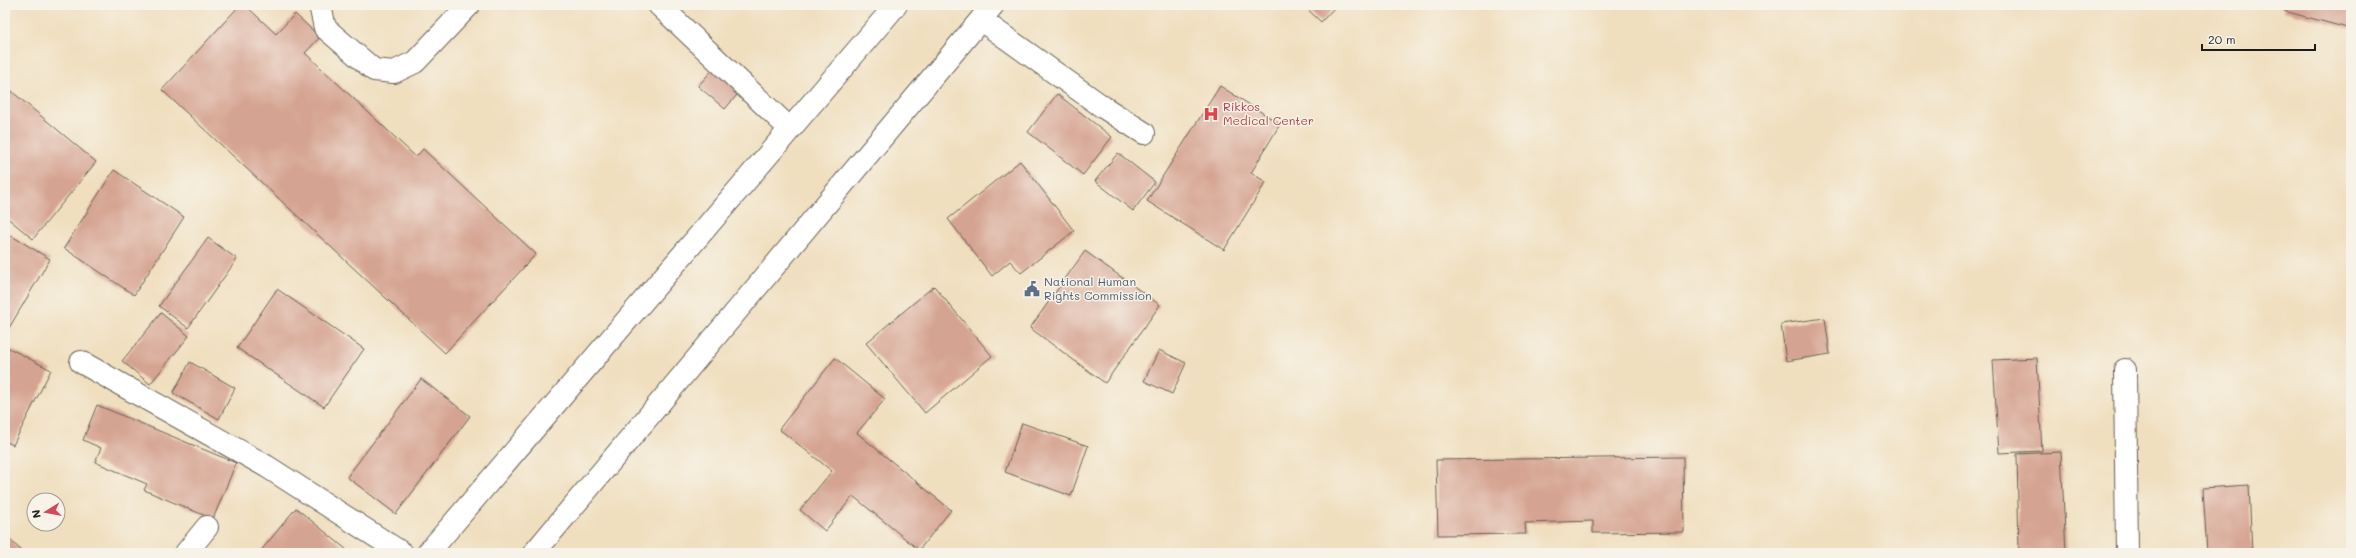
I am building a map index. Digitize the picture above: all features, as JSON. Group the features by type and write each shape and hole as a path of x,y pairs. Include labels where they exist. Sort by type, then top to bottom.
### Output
{"main road":[{"path":"320,5 325,28 374,70 394,72 415,62 469,5"},
{"path":"659,5 790,129"},
{"path":"428,553 896,5"},
{"path":"534,553 987,12 1103,107 1144,133"},
{"path":"81,362 266,466 402,553"},
{"path":"2125,370 2127,553"},
{"path":"186,553 207,527"}],"building":[{"path":"240,5 245,5 276,34 295,14 320,37 305,53 416,157 423,149 536,254 445,353 162,90"},
{"path":"1303,5 1337,5 1321,22"},
{"path":"2285,5 2351,5 2351,29 2284,11"},
{"path":"716,66 742,89 725,109 698,86"},
{"path":"1220,86 1280,124 1251,173 1266,182 1224,250 1147,201"},
{"path":"10,90 96,162 33,239 5,216 5,96"},
{"path":"1057,94 1112,137 1083,175 1028,132"},
{"path":"1118,153 1155,182 1133,211 1095,181"},
{"path":"1020,161 1074,231 1021,273 1010,261 992,276 948,219"},
{"path":"114,170 184,217 134,295 64,248"},
{"path":"5,232 50,259 6,333 5,332"},
{"path":"208,238 237,259 188,328 159,306"},
{"path":"1085,251 1160,305 1105,383 1030,328"},
{"path":"934,286 992,356 925,413 866,343"},
{"path":"277,289 364,349 324,407 237,348"},
{"path":"161,313 189,336 150,384 122,361"},
{"path":"1825,318 1830,354 1786,361 1781,324"},
{"path":"5,346 51,370 13,445 5,441"},
{"path":"1159,350 1186,363 1172,394 1144,381"},
{"path":"835,358 885,399 857,433 951,510 919,550 853,496 825,531 800,510 832,471 779,429"},
{"path":"2037,358 2042,451 1999,453 1993,360"},
{"path":"190,362 235,388 219,419 173,393"},
{"path":"421,379 470,416 396,514 347,477"},
{"path":"97,405 236,463 213,519 144,490 147,484 95,462 101,448 83,440"},
{"path":"1022,423 1088,446 1071,496 1005,472"},
{"path":"2061,452 2066,553 2019,553 2017,454"},
{"path":"1683,457 1684,532 1593,533 1593,521 1525,523 1526,534 1438,535 1436,460"},
{"path":"2249,485 2252,553 2207,553 2203,488"},
{"path":"296,508 347,550 345,553 259,553"},
{"path":"9,539 24,553 5,553 5,543"}],"place":[{"name":"Rikkos Medical Center","path":"1211,114"},
{"name":"National Human Rights Commission","path":"1032,289"}]}
